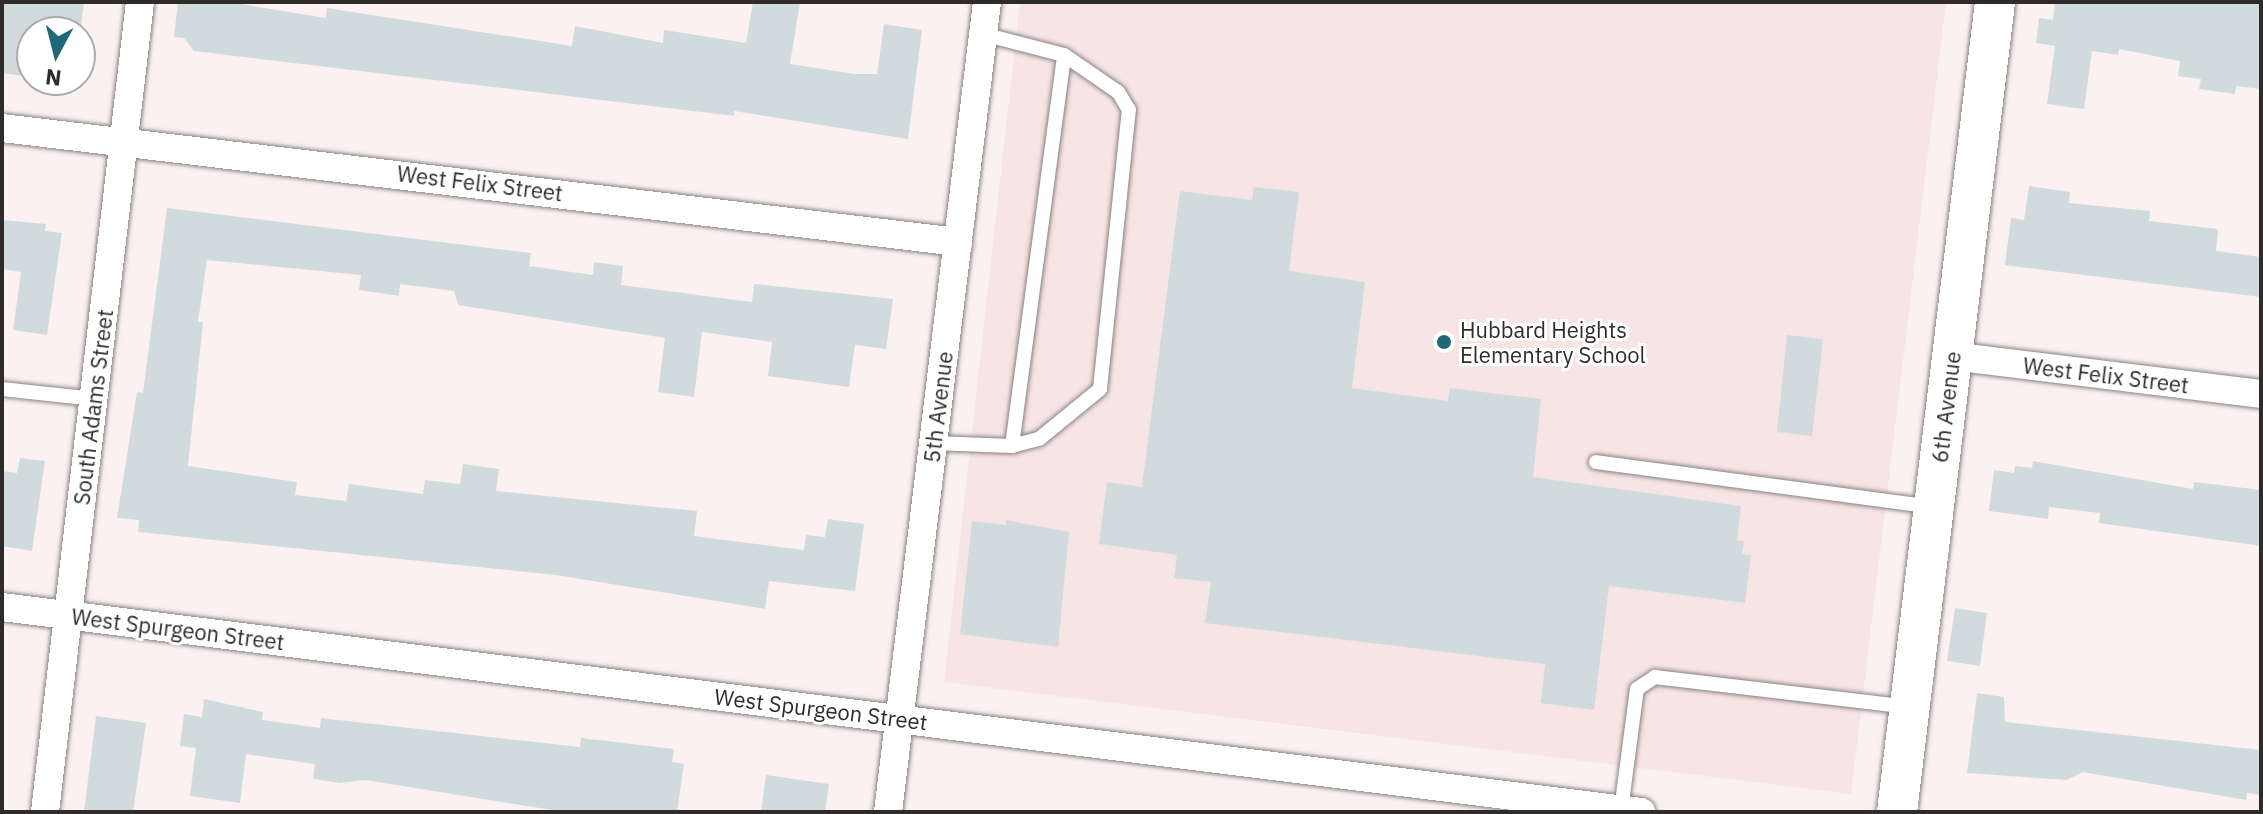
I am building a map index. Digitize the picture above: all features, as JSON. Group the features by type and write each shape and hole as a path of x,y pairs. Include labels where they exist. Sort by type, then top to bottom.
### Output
{"street":[{"name":"South Adams Street","path":"45,812 140,2"},
{"name":"5th Avenue","path":"888,812 987,2"},
{"name":"6th Avenue","path":"1897,812 1995,2"},
{"name":"West Felix Street","path":"2,128 124,139 958,242"},
{"name":"West Felix Street","path":"1952,356 2261,394"},
{"name":"West Spurgeon Street","path":"2,607 1631,811"}],"lane":[{"path":"933,443 1012,446 1039,439 1100,389 1131,130 1118,92 1064,55 983,34"},
{"path":"1012,446 1064,55"},
{"path":"2,389 94,399"},
{"path":"1596,462 1934,507"},
{"path":"1631,811 1637,689 1655,677 1910,707"}],"shaded area":[{"name":"Hubbard Heights Elementary School","path":"1020,2 1946,2 1851,794 944,682"}],"building":[{"path":"2,2 84,2 82,16 16,16 16,75 2,73"},
{"path":"178,2 228,2 326,18 327,8 572,46 575,26 663,43 664,30 746,43 753,2 800,2 790,64 855,74 877,74 884,24 922,30 908,139 734,111 734,116 194,51 184,38 174,37"},
{"path":"2055,2 2261,2 2261,89 2236,86 2235,94 2199,89 2201,79 2178,76 2180,61 2119,49 2118,55 2092,51 2084,109 2047,104 2055,46 2036,43 2039,18 2053,20"},
{"path":"2029,186 2070,192 2069,203 2150,211 2149,221 2218,229 2216,251 2261,257 2261,297 2005,265 2011,218 2024,220"},
{"path":"1254,187 1299,192 1289,271 1365,282 1352,388 1448,401 1450,388 1541,399 1533,477 1741,506 1737,540 1744,541 1742,554 1751,555 1745,603 1609,586 1594,710 1541,703 1545,664 1205,623 1211,582 1174,578 1177,555 1099,544 1107,482 1142,487 1180,191 1252,200"},
{"path":"167,208 531,253 529,266 593,275 594,262 623,266 621,285 752,302 754,284 893,299 886,349 855,345 849,387 768,376 772,342 702,332 694,397 658,392 665,338 458,305 454,291 400,284 399,296 359,290 361,275 207,260 198,322 203,322 188,466 297,482 295,495 346,501 349,484 423,494 425,480 460,484 463,464 499,469 496,491 697,511 694,536 804,550 806,535 825,537 828,519 864,524 855,591 769,581 765,609 556,575 138,532 139,520 117,518 137,392 143,393"},
{"path":"2,220 46,224 45,231 62,233 47,335 13,330 21,272 2,269"},
{"path":"1787,335 1823,339 1812,436 1777,432"},
{"path":"20,458 45,461 32,551 2,546 2,471 17,473"},
{"path":"2033,461 2193,489 2194,482 2261,490 2261,546 2099,523 2100,513 2049,507 2048,519 1989,511 1994,470 2014,473 2015,466 2032,468"},
{"path":"1006,520 1069,532 1058,647 960,634 972,521 1006,525"},
{"path":"1955,608 1987,613 1980,666 1947,661"},
{"path":"1977,693 2004,697 2005,722 2261,750 2261,795 2247,793 2246,800 2083,772 2066,780 1967,773"},
{"path":"204,699 263,712 262,720 320,728 321,718 580,747 581,738 674,749 672,762 684,764 677,812 565,812 365,780 340,783 313,779 315,764 246,754 240,803 190,796 196,748 180,746 184,714 202,717"},
{"path":"96,716 146,723 133,812 84,812"},
{"path":"766,775 829,784 825,812 761,812"}],"place":[{"name":"Hubbard Heights Elementary School","path":"1444,342"}]}
